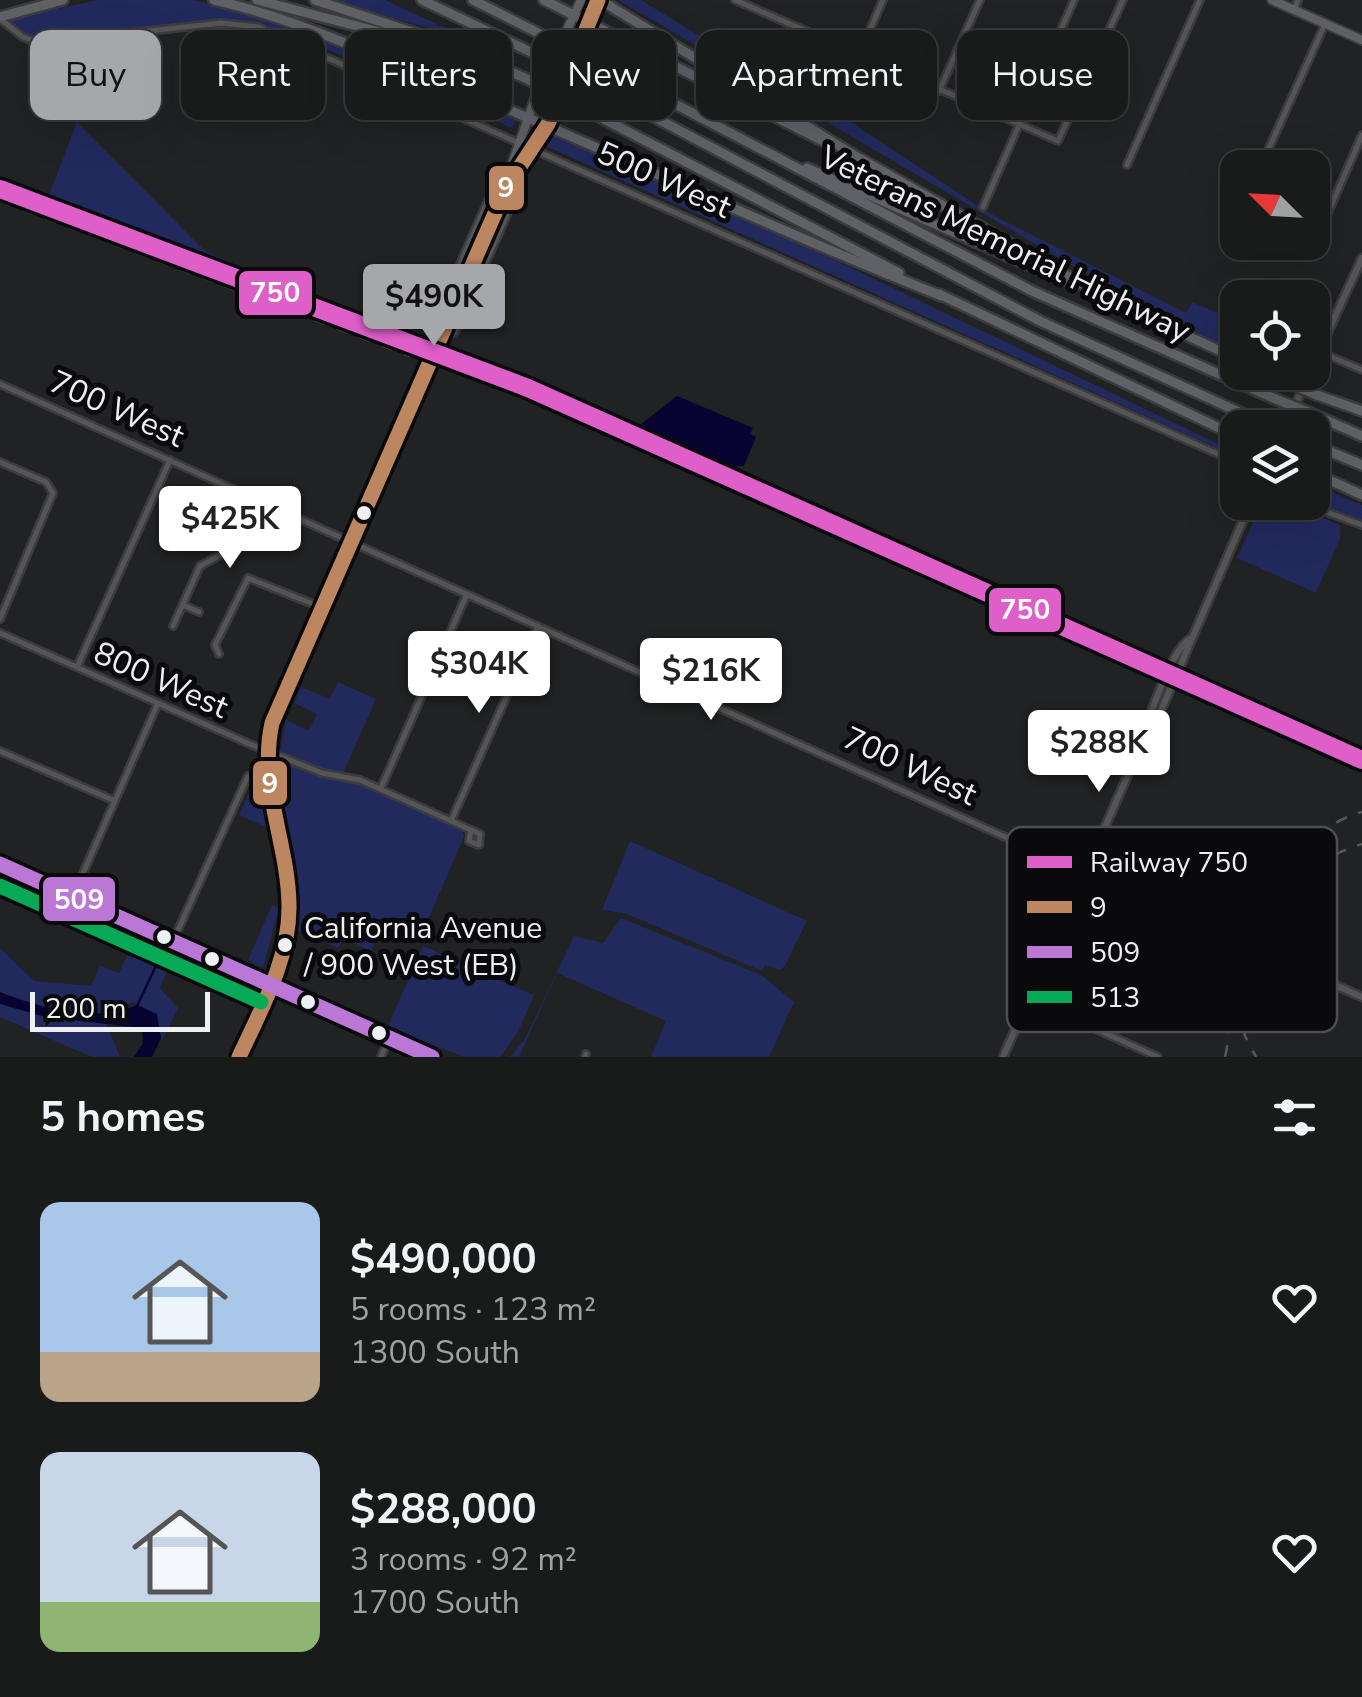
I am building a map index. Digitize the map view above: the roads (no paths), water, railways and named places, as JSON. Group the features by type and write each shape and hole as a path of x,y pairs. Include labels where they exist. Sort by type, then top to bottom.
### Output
{"highway":[{"path":"0,18 64,0"},
{"path":"214,0 309,29 528,116 822,249 942,296"},
{"path":"257,0 372,30"},
{"path":"315,0 400,30"},
{"name":"Veterans Memorial Highway","path":"422,0 537,55 1040,321 1234,410"},
{"name":"Veterans Memorial Highway","path":"472,0 1032,291 1362,436"},
{"path":"544,0 780,122 859,158"},
{"path":"602,2 859,158 1110,300"},
{"path":"512,72 942,296 1220,428"},
{"path":"726,133 1220,352"},
{"path":"1305,390 1362,412"},
{"path":"1330,452 1362,465"},
{"path":"1330,479 1362,493"}],"main road":[{"path":"512,175 528,116 581,0"},
{"path":"1272,0 1296,5 1325,24 1362,40"},
{"path":"238,1057 286,937 290,901 266,750 274,719 506,188 533,146 589,22 602,2"},
{"path":"0,864 432,1057"}],"street":[{"path":"735,0 803,30"},
{"path":"870,30 884,0"},
{"path":"980,0 939,91 1058,141 1122,0"},
{"path":"983,207 1074,0"},
{"path":"1127,165 1200,0"},
{"name":"500 West","path":"0,18 23,37 41,43 221,23 258,28 520,140 1220,455"},
{"path":"1268,150 1325,24"},
{"path":"1330,208 1362,135"},
{"path":"512,175 518,190 455,332 446,335 437,331 434,323 497,180 512,175"},
{"path":"1330,330 1362,258"},
{"path":"1330,356 1362,370"},
{"name":"700 West","path":"0,384 1007,838"},
{"path":"77,667 170,460"},
{"path":"0,462 48,484 53,496 0,619"},
{"path":"173,626 202,563 226,552 251,496"},
{"path":"1330,513 1362,525"},
{"path":"1105,827 1147,732 1153,729 1243,520"},
{"path":"215,646 248,578 323,608"},
{"path":"380,789 467,594"},
{"path":"183,605 199,612"},
{"path":"451,822 538,626"},
{"name":"800 West","path":"0,633 266,750 322,773 380,789 471,830"},
{"path":"205,648 215,646"},
{"path":"215,646 219,654"},
{"path":"73,896 158,703"},
{"path":"0,751 115,800"},
{"path":"174,941 248,776"},
{"name":"700 West","path":"1337,986 1362,997"},
{"path":"1004,1057 1015,1032"},
{"path":"1102,1032 1158,1057"},
{"path":"381,1057 389,1038"}],"waterway":[{"path":"137,1006 162,953"}],"railway":[{"path":"0,201 410,356"},
{"path":"1330,827 1362,812"},
{"path":"1337,855 1362,844"},
{"path":"1225,1057 1229,1032"},
{"path":"1244,1032 1256,1057"}],"rail line":[{"name":"750","path":"0,189 528,388 1362,760"}],"place":[{"name":"California Avenue / 900 West (EB)","path":"285,945"}]}
